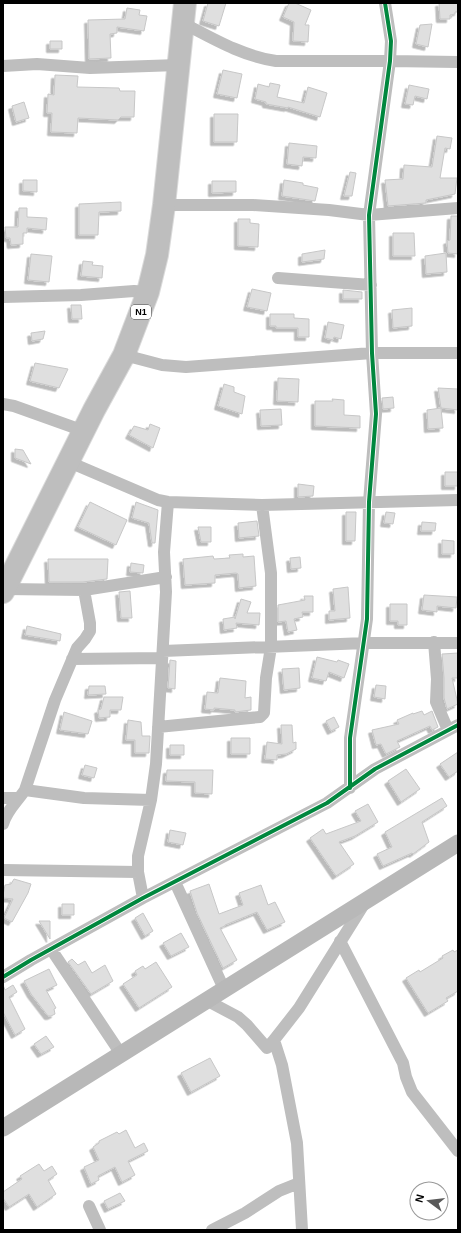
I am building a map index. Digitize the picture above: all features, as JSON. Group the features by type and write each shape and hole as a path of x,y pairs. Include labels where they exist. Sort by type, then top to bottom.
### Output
{"highway":[{"name":"N1","path":"4,591 39,519 124,355 148,292 157,255 164,205 184,13"}],"main road":[{"path":"3,1128 458,843"}],"street":[{"path":"350,788 350,738 365,643 368,607 369,502 376,414 372,353 369,215 390,61 391,41 385,3"},
{"path":"184,13 228,46 262,59 276,61 458,62"},
{"path":"3,66 37,64 90,68 178,65"},
{"path":"164,205 253,205 329,210 369,215 458,208"},
{"path":"278,278 371,285"},
{"path":"3,298 134,291 148,292"},
{"path":"124,355 162,365 186,367 372,353 458,352"},
{"path":"3,404 14,406 84,431"},
{"path":"69,462 158,500 168,502 262,505 458,500"},
{"path":"143,898 138,872 138,856 151,800 156,764 163,654 166,577 164,552 168,502"},
{"path":"158,727 260,717 264,713 266,708 266,678 272,646 271,573 262,505"},
{"path":"4,591 84,590 166,577"},
{"path":"3,824 8,810 22,794 55,700 72,659 77,648 90,631 84,590"},
{"path":"3,977 143,898 327,803 375,769 453,727 436,702 437,679 434,642"},
{"path":"72,659 272,646 365,643 458,643"},
{"path":"3,798 22,794 151,800"},
{"path":"3,870 138,872"},
{"path":"175,882 224,990"},
{"path":"206,1000 238,1017 267,1048 299,1008 367,900"},
{"path":"340,941 403,1063 406,1077 412,1092 458,1151"},
{"path":"51,949 121,1054"},
{"path":"274,1040 282,1065 297,1143 302,1230"},
{"path":"212,1230 245,1213 279,1191 299,1183"},
{"path":"89,1206 100,1230"}],"building":[{"path":"208,3 226,3 219,26 203,21"},
{"path":"289,3 295,3 311,10 305,25 309,25 308,42 293,41 294,22 283,17"},
{"path":"439,3 458,3 458,12 450,15 450,19 440,19"},
{"path":"127,8 140,10 139,15 147,16 144,31 117,27 117,33 110,34 111,58 89,59 88,20 125,19"},
{"path":"432,24 428,47 416,44 420,25"},
{"path":"50,41 62,41 62,49 50,49"},
{"path":"223,70 242,74 237,98 217,94"},
{"path":"55,75 78,76 77,87 119,88 120,91 135,91 134,117 121,117 118,120 78,118 77,133 51,132 52,113 47,113 48,94 54,95"},
{"path":"270,83 280,85 277,97 304,103 308,87 327,93 320,117 288,107 266,104 266,102 255,99 258,84 269,87"},
{"path":"409,85 429,89 427,99 415,96 413,105 405,104"},
{"path":"24,102 29,118 16,122 12,106"},
{"path":"214,114 238,114 237,142 214,142"},
{"path":"437,136 452,138 450,149 445,148 440,178 457,178 455,194 426,200 426,203 388,206 385,180 403,179 404,165 432,167"},
{"path":"289,143 317,146 316,158 303,157 302,166 287,164"},
{"path":"350,172 356,173 352,196 344,196"},
{"path":"23,180 37,180 37,192 23,191"},
{"path":"284,180 303,183 303,185 318,188 315,201 282,196"},
{"path":"212,181 236,181 236,192 212,193"},
{"path":"121,202 121,211 99,212 98,235 79,235 79,204"},
{"path":"19,208 27,208 27,217 47,218 46,230 27,228 27,233 23,233 23,244 11,245 10,238 6,238 5,227 18,227"},
{"path":"451,216 458,216 458,254 448,253 447,241 450,240"},
{"path":"238,219 250,219 250,223 259,224 258,247 238,246"},
{"path":"393,233 414,233 415,256 393,256"},
{"path":"325,250 324,259 302,262 302,254"},
{"path":"446,253 447,272 426,274 425,256"},
{"path":"31,254 52,256 49,282 28,280"},
{"path":"83,261 93,262 92,265 103,266 102,278 81,276"},
{"path":"252,289 271,293 267,311 247,307"},
{"path":"343,290 362,292 362,299 343,299"},
{"path":"71,305 81,305 82,319 72,319"},
{"path":"412,308 412,326 393,328 392,310"},
{"path":"270,314 294,314 294,318 309,319 309,337 298,337 298,328 276,328 276,326 270,326"},
{"path":"328,322 344,325 341,339 334,337 333,340 325,338"},
{"path":"45,331 43,339 32,341 31,333"},
{"path":"35,363 68,369 59,388 30,381"},
{"path":"278,378 299,379 298,402 277,401"},
{"path":"224,384 234,387 234,392 245,396 242,414 218,406"},
{"path":"438,388 458,389 458,410 441,408"},
{"path":"393,397 394,408 383,409 382,398"},
{"path":"332,399 344,400 344,415 360,416 360,428 315,426 315,401 333,401"},
{"path":"441,408 443,428 428,429 427,410"},
{"path":"281,409 282,425 261,426 260,410"},
{"path":"150,424 160,428 153,448 129,435 134,426 148,430"},
{"path":"15,449 23,450 31,464 15,458"},
{"path":"445,472 458,472 458,486 445,486"},
{"path":"298,484 314,486 313,496 298,497"},
{"path":"90,502 127,520 116,545 78,527"},
{"path":"136,502 158,510 155,543 152,543 149,523 132,518"},
{"path":"346,512 356,512 355,541 346,541"},
{"path":"386,512 395,513 393,524 384,523"},
{"path":"257,521 259,536 239,538 238,523"},
{"path":"422,522 436,523 435,531 421,531"},
{"path":"198,527 211,527 211,542 201,542"},
{"path":"442,540 454,541 454,554 442,554"},
{"path":"243,554 243,557 254,556 256,586 239,588 238,574 236,573 215,575 215,583 185,585 183,559 213,556 214,559 230,558 229,555"},
{"path":"300,557 301,568 291,569 290,558"},
{"path":"48,559 108,559 107,579 83,582 49,582"},
{"path":"131,563 144,565 143,573 130,572"},
{"path":"348,587 350,618 329,620 329,611 335,611 333,589"},
{"path":"130,591 132,618 121,618 119,592"},
{"path":"424,595 457,597 456,608 437,606 437,612 422,610"},
{"path":"304,596 313,596 313,612 302,612 303,617 294,619 297,630 288,632 286,621 278,622 278,605 305,600"},
{"path":"241,599 251,602 247,613 260,613 259,625 236,623 237,628 224,630 223,619 235,617 235,619"},
{"path":"390,604 407,604 407,625 398,625 398,621 390,621"},
{"path":"27,626 61,634 60,641 25,635"},
{"path":"458,653 458,678 452,678 458,704 447,709 444,698 442,654"},
{"path":"317,657 337,662 338,660 349,664 344,678 329,672 326,681 312,678"},
{"path":"170,660 176,661 175,689 168,688"},
{"path":"299,668 300,688 284,690 282,669"},
{"path":"220,678 246,681 245,698 251,697 251,710 235,712 235,710 214,708 214,710 205,709 207,692 218,693"},
{"path":"376,685 386,686 385,699 374,697"},
{"path":"89,686 105,686 106,694 88,695"},
{"path":"104,697 123,697 121,710 110,710 110,717 99,718 98,710 101,709"},
{"path":"422,711 424,715 432,711 438,727 432,730 430,726 397,741 400,747 386,754 381,744 376,745 372,730 399,724 397,720"},
{"path":"64,712 92,721 88,734 60,730"},
{"path":"334,717 339,727 331,731 326,721"},
{"path":"128,720 141,722 142,736 150,736 149,753 135,753 135,740 126,740"},
{"path":"281,725 292,725 293,743 296,742 296,749 286,754 277,755 277,760 265,759 267,742 282,744"},
{"path":"231,738 250,738 250,754 231,754"},
{"path":"170,745 184,745 184,755 170,755"},
{"path":"458,752 458,771 449,777 440,764"},
{"path":"85,765 97,768 94,778 82,775"},
{"path":"406,769 420,789 401,802 388,781"},
{"path":"167,770 213,770 212,794 195,793 195,782 166,781"},
{"path":"442,798 447,806 422,822 429,842 413,854 412,853 383,866 377,854 392,847 385,832"},
{"path":"368,804 378,822 355,836 339,842 354,864 336,876 310,838 323,829 326,834 361,821 355,811"},
{"path":"170,830 186,833 183,845 168,842"},
{"path":"14,879 31,884 28,893 12,922 4,918 13,899 3,898 3,895 5,885 11,884"},
{"path":"209,884 219,914 243,905 239,893 261,885 268,905 275,902 285,922 267,930 257,912 220,928 237,960 223,968 197,913 190,891"},
{"path":"62,904 74,904 74,915 62,915"},
{"path":"143,913 153,931 145,936 135,918"},
{"path":"39,921 50,921 50,939"},
{"path":"181,933 189,947 171,956 163,943"},
{"path":"453,950 454,952 458,950 458,991 446,998 448,1001 428,1013 406,978 419,970 420,972"},
{"path":"72,959 78,965 85,961 92,973 105,965 113,981 91,994 68,962"},
{"path":"156,962 172,987 139,1008 123,984 137,975 135,971 143,966 145,969"},
{"path":"49,969 57,985 46,990 56,1008 54,1009 55,1014 51,1016 48,1016 31,994 24,981"},
{"path":"3,985 5,990 13,985 17,992 9,997 25,1029 15,1035 3,1012"},
{"path":"46,1036 54,1047 41,1054 34,1044"},
{"path":"210,1058 220,1076 191,1092 181,1073"},
{"path":"126,1130 135,1148 144,1143 148,1151 128,1161 135,1175 122,1182 115,1167 98,1176 99,1180 91,1184 84,1167 99,1160 93,1147 99,1143 99,1141 117,1132 119,1134"},
{"path":"39,1164 44,1171 52,1166 57,1174 48,1180 56,1194 37,1207 29,1194 9,1207 3,1198 3,1192 22,1179 20,1176"},
{"path":"120,1193 125,1201 108,1209 104,1201"}],"cycle path":[{"path":"350,788 350,738 367,619 369,502 376,414 372,353 369,215 390,61 391,41 385,3"},
{"path":"3,977 143,898 327,803 375,769 458,725"}]}
